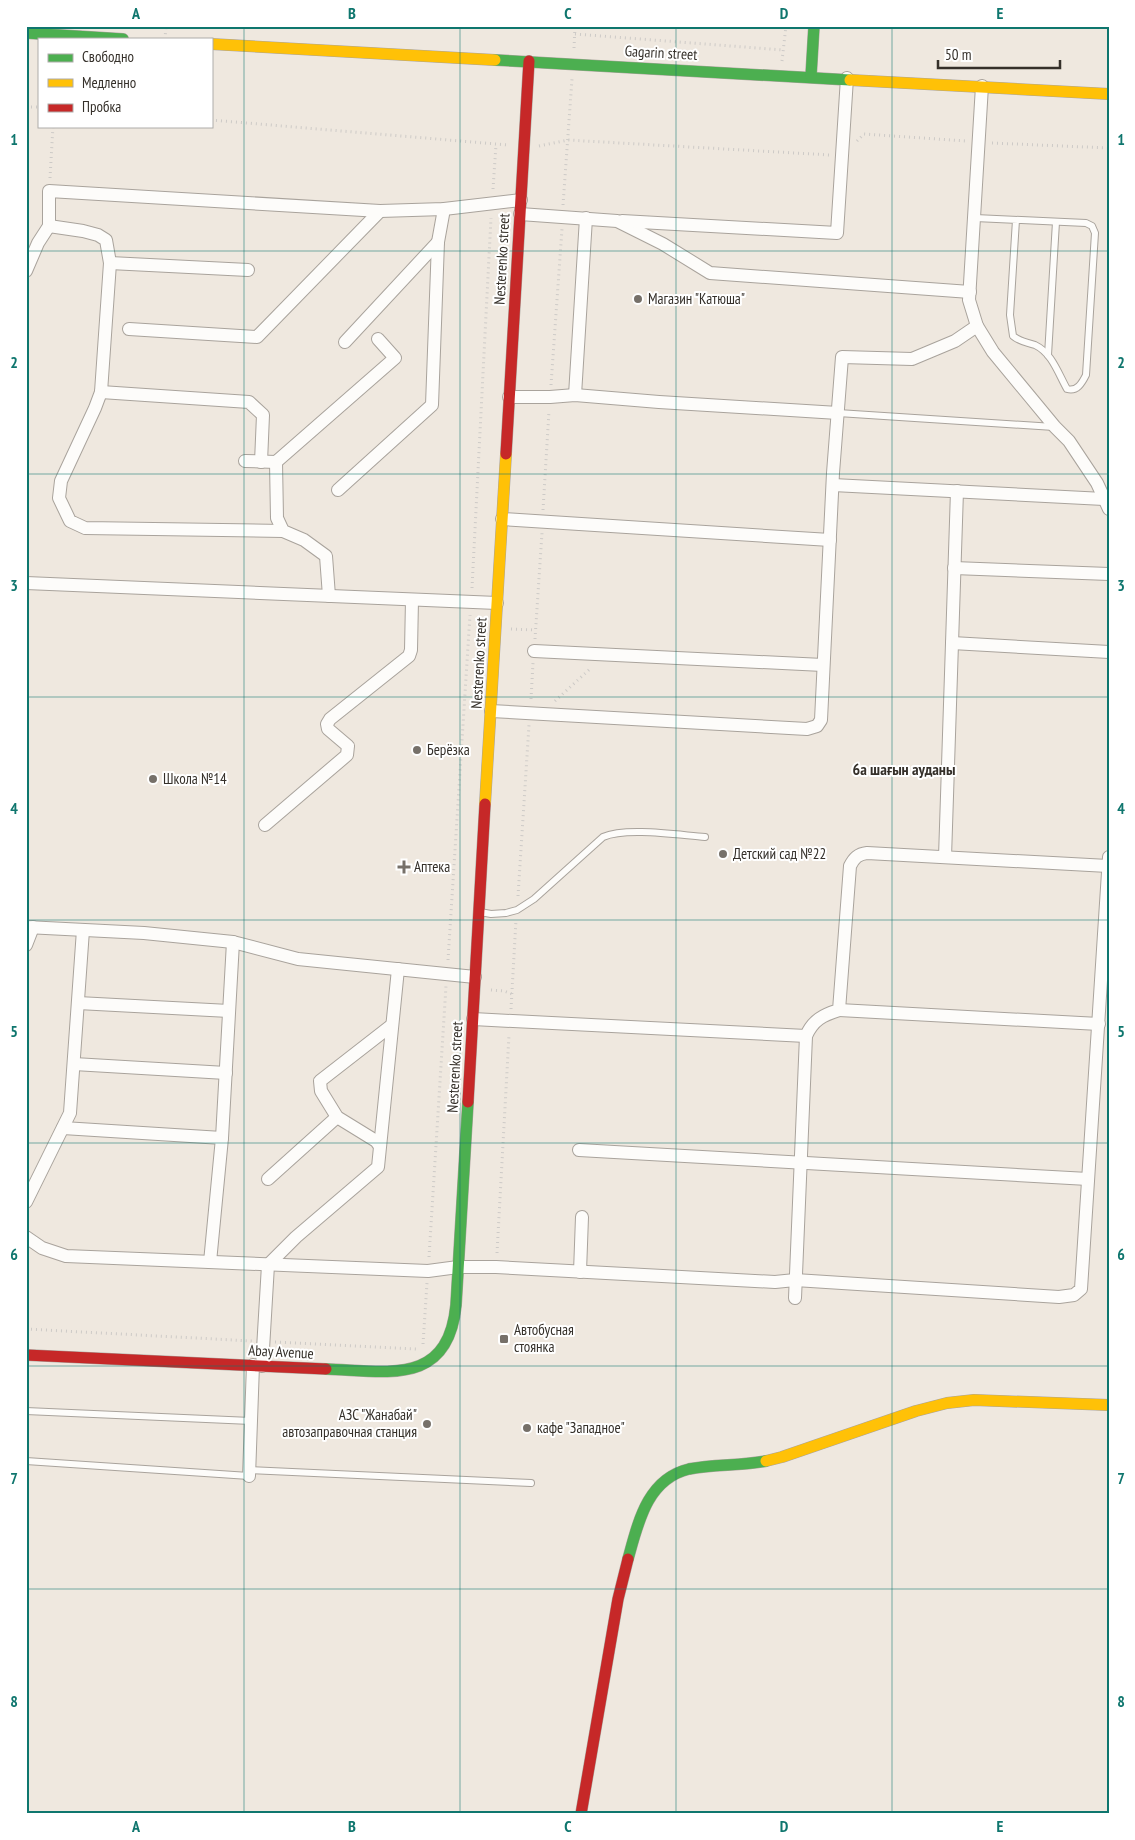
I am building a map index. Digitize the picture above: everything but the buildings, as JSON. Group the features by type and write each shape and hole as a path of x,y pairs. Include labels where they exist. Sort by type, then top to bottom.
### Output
{"main road":[{"path":"811,76 814,26"},
{"path":"26,33 107,38"},
{"name":"Gagarin street","path":"212,44 781,74 1109,94"},
{"name":"Nesterenko street","path":"458,1267 529,61"},
{"name":"Abay Avenue","path":"26,1355 411,1371 437,1355 450,1337 456,1305 458,1267"},
{"path":"582,1814 618,1599 637,1525 650,1496 663,1482 675,1474 690,1470 750,1464 782,1457 916,1410 947,1403 974,1400 1109,1405"}],"street":[{"path":"520,214 836,233 848,78"},
{"path":"833,485 957,491 1106,504 1097,483 1069,441 1055,427 993,352 977,326 969,300 982,86"},
{"path":"26,270 38,243 49,226 49,191 380,211 444,209 521,200"},
{"path":"338,490 432,405 438,242 444,209"},
{"path":"129,329 257,337 380,211"},
{"path":"575,395 586,218"},
{"path":"617,221 663,244 710,273 970,292"},
{"path":"49,226 98,235 106,240 110,263 101,392 61,481 59,498 70,521 85,528 283,531 304,540 326,556 329,596"},
{"path":"345,342 438,242"},
{"path":"110,263 248,270"},
{"path":"491,711 806,729 817,726 821,720 833,485 842,357 912,359 954,341 977,326"},
{"path":"245,461 276,462 395,358 378,339"},
{"path":"101,392 249,402 263,415 261,462"},
{"path":"509,396 550,397 575,395 838,414"},
{"path":"276,462 277,518 283,531"},
{"path":"945,857 957,491"},
{"path":"502,519 830,540"},
{"path":"954,568 1109,574"},
{"path":"26,583 497,604"},
{"path":"265,825 347,756 348,746 328,729 327,724 330,719 409,656 411,650 412,600"},
{"path":"952,643 1109,652"},
{"path":"534,651 823,665"},
{"path":"26,1237 42,1248 66,1256 428,1271 458,1267 496,1267 775,1282 795,1280 1059,1297 1074,1295 1081,1289 1108,861 859,854 853,859 850,866 839,1010"},
{"path":"26,945 30,927 144,933 233,942 298,959 475,977"},
{"path":"26,1202 70,1113 83,930"},
{"path":"210,1262 222,1138 233,942"},
{"path":"249,1473 251,1421 263,1341 268,1265 296,1237 378,1167 398,969"},
{"path":"78,1003 229,1011"},
{"path":"795,1298 806,1036 810,1026 818,1018 839,1010 1099,1024"},
{"path":"473,1019 806,1036"},
{"path":"379,1145 376,1141 336,1117 321,1091 320,1081 392,1025"},
{"path":"74,1064 226,1073"},
{"path":"268,1178 336,1117"},
{"path":"63,1128 222,1138"},
{"path":"579,1150 1088,1178"},
{"path":"580,1272 582,1217"}],"lane":[{"path":"974,218 1086,223 1092,226 1095,233 1086,375 1077,388 1067,389 1048,355 1035,345 1018,340 1013,336 1010,315 1016,220"},
{"path":"1048,355 1056,222"},
{"path":"838,414 1055,427"},
{"path":"479,912 491,914 517,910 534,899 603,837 612,833 625,832 704,837"},
{"path":"26,1411 251,1421"},
{"path":"26,1461 249,1473 531,1483"}],"path":[{"path":"496,1267 517,910 535,714 534,651 575,26"},
{"path":"781,74 786,26"},
{"path":"575,34 783,50"},
{"path":"212,120 536,147 568,140 842,156 864,134 1109,148"},
{"path":"49,191 53,128"},
{"path":"26,1329 423,1349 471,602 496,145"},
{"path":"535,714 606,655"}],"traffic: fast":[{"path":"811,76 814,26"},
{"path":"26,33 107,38"},
{"path":"495,60 850,80"},
{"path":"326,1369 392,1371 411,1368 427,1362 441,1350 451,1331 456,1305 468,1102"},
{"path":"628,1559 646,1504 663,1482 675,1474 689,1469 766,1461"}],"traffic: slow":[{"path":"212,44 495,60"},
{"path":"850,80 1109,94"},
{"path":"485,804 506,454"},
{"path":"766,1461 916,1411 947,1403 974,1400 1109,1405"}],"traffic: jam":[{"path":"506,454 529,61"},
{"path":"468,1102 485,804"},
{"path":"26,1355 326,1369"},
{"path":"581,1814 618,1599 628,1559"}],"place":[{"name":"Магазин \"Катюша\"","path":"638,299"},
{"name":"Берёзка","path":"417,750"},
{"name":"Школа №14","path":"153,779"},
{"name":"Детский сад №22","path":"723,854"},
{"name":"Аптека","path":"404,867"},
{"name":"Автобусная стоянка","path":"504,1339"},
{"name":"АЗС \"Жанабай\" автозаправочная станция","path":"427,1424"},
{"name":"кафе \"Западное\"","path":"527,1428"}],"district":[{"name":"6а шағын ауданы","path":"904,769"}]}
